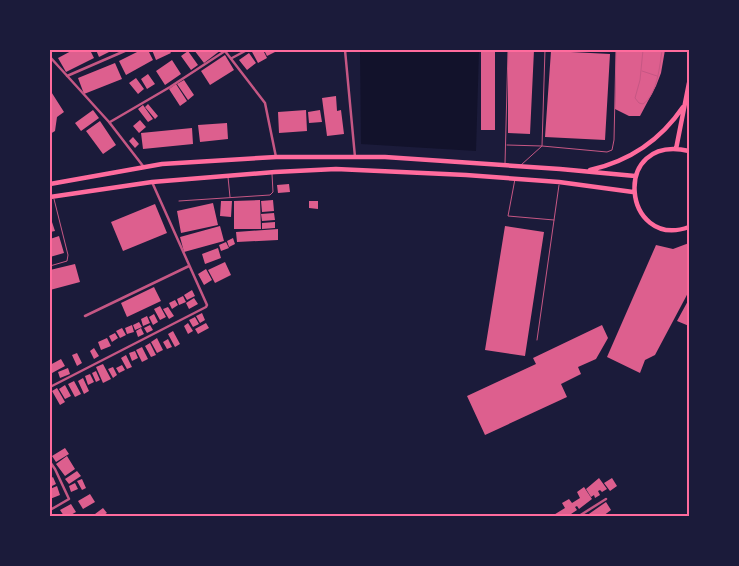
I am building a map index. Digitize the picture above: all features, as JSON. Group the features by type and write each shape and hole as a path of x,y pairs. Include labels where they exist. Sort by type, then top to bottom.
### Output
{"highway":[{"path":"676,149 689,83"},
{"path":"586,171 615,164 630,157 666,130 684,107"},
{"path":"689,151 664,149 654,153 646,160 636,176 634,192 640,211 654,225 673,230 689,227"},
{"path":"50,184 162,164 276,157 385,157 636,176"},
{"path":"51,196 152,182 272,172 336,169 466,175 559,182 634,192"}],"street":[{"path":"68,76 127,50"},
{"path":"109,122 170,86 225,50 266,103 276,157"},
{"path":"232,58 247,50"},
{"path":"345,50 355,157"},
{"path":"50,57 109,122 144,168"},
{"path":"50,387 204,310 207,305 152,182"},
{"path":"85,316 189,266"},
{"path":"50,462 69,499 50,510"},
{"path":"579,516 606,499"}],"lane":[{"path":"506,165 508,50"},
{"path":"521,166 542,146 545,50"},
{"path":"507,145 607,152 612,150 614,140 616,50"},
{"path":"643,50 642,71 635,98 639,103 643,104 647,101 657,76 662,50"},
{"path":"642,71 657,76"},
{"path":"178,200 272,194 272,172"},
{"path":"228,176 230,197"},
{"path":"516,179 508,216 554,220"},
{"path":"537,340 559,182"},
{"path":"50,266 67,261 68,255 51,196"}],"shaded area":[{"path":"360,50 479,50 476,151 361,144"}],"building":[{"path":"73,50 90,50 94,58 66,72 58,58"},
{"path":"96,50 113,50 99,57"},
{"path":"141,50 148,50 153,60 126,75 119,61"},
{"path":"152,50 169,50 171,53 156,60"},
{"path":"194,50 221,50 204,63"},
{"path":"251,50 263,50 267,58 258,63"},
{"path":"264,50 274,50 275,52 267,56"},
{"path":"481,50 495,50 495,130 481,130"},
{"path":"508,50 534,50 530,134 508,133"},
{"path":"616,50 665,50 661,73 640,116 629,116 615,109"},
{"path":"188,51 198,65 191,70 181,56"},
{"path":"551,51 610,54 605,140 545,137"},
{"path":"249,53 256,63 247,70 239,60"},
{"path":"225,55 234,70 210,85 201,71"},
{"path":"172,60 181,74 165,85 156,71"},
{"path":"115,63 122,79 84,94 78,78"},
{"path":"148,74 155,84 147,89 141,79"},
{"path":"136,78 144,89 138,94 129,83"},
{"path":"184,80 194,95 188,100 177,84"},
{"path":"176,84 187,101 180,106 169,89"},
{"path":"50,90 64,112 57,117 55,131 50,134"},
{"path":"336,96 337,111 341,110 344,134 327,136 322,98"},
{"path":"148,104 158,116 155,119 145,107"},
{"path":"143,105 153,119 148,122 138,109"},
{"path":"93,110 99,118 81,131 75,123"},
{"path":"306,110 307,131 279,133 278,112"},
{"path":"320,110 322,122 309,123 308,112"},
{"path":"140,120 146,127 139,133 133,126"},
{"path":"100,121 116,145 103,154 86,131"},
{"path":"227,123 228,139 200,142 198,125"},
{"path":"192,128 193,144 143,149 141,133"},
{"path":"133,137 139,144 135,148 129,141"},
{"path":"289,184 290,192 278,193 277,185"},
{"path":"260,200 261,229 234,229 234,201"},
{"path":"273,200 274,211 262,212 261,201"},
{"path":"221,201 232,201 231,217 220,216"},
{"path":"309,201 318,201 318,209 309,208"},
{"path":"213,203 218,225 181,233 177,211"},
{"path":"155,204 167,233 123,251 111,222"},
{"path":"274,213 275,220 262,221 261,214"},
{"path":"50,216 55,231 50,232"},
{"path":"275,222 275,228 262,229 262,223"},
{"path":"220,226 224,241 184,252 180,237"},
{"path":"505,226 544,232 525,356 485,350"},
{"path":"278,229 278,240 237,242 236,232"},
{"path":"59,236 64,253 50,257 50,239"},
{"path":"233,238 235,244 229,247 227,241"},
{"path":"226,242 229,248 221,251 219,245"},
{"path":"689,243 689,291 655,355 645,360 640,373 607,357 656,245 673,249"},
{"path":"218,248 221,258 205,264 202,254"},
{"path":"225,262 231,275 215,283 208,270"},
{"path":"75,264 80,282 50,290 50,270"},
{"path":"206,269 212,280 204,285 198,274"},
{"path":"154,287 161,301 127,317 121,303"},
{"path":"192,290 195,296 187,300 184,295"},
{"path":"183,296 186,302 179,305 177,299"},
{"path":"194,298 198,304 189,309 186,303"},
{"path":"689,299 689,326 677,321"},
{"path":"175,300 178,305 172,309 169,303"},
{"path":"160,306 166,317 160,320 154,309"},
{"path":"168,307 174,316 169,319 163,309"},
{"path":"202,313 205,320 200,323 196,316"},
{"path":"154,314 158,322 153,325 149,317"},
{"path":"147,316 150,323 143,326 141,319"},
{"path":"195,317 199,324 193,327 189,320"},
{"path":"139,322 142,327 135,330 133,325"},
{"path":"188,323 193,331 188,334 184,326"},
{"path":"206,323 209,328 198,334 195,329"},
{"path":"132,325 134,332 127,334 125,328"},
{"path":"150,325 153,330 147,333 144,328"},
{"path":"602,325 608,338 596,359 578,367 581,374 561,384 567,397 485,435 467,396 536,364 533,358"},
{"path":"122,328 126,335 120,338 116,331"},
{"path":"141,328 144,334 138,337 136,331"},
{"path":"173,331 180,344 175,347 168,334"},
{"path":"115,333 118,338 112,342 109,336"},
{"path":"107,338 111,346 101,350 98,342"},
{"path":"157,338 163,350 157,353 151,342"},
{"path":"168,339 172,347 167,349 163,342"},
{"path":"150,343 156,355 151,357 145,346"},
{"path":"142,347 148,359 142,362 136,350"},
{"path":"94,348 99,356 94,359 90,351"},
{"path":"135,351 138,358 132,361 129,353"},
{"path":"77,353 82,363 77,366 72,355"},
{"path":"126,355 132,367 127,369 121,358"},
{"path":"61,359 65,366 52,373 50,365"},
{"path":"103,364 111,379 103,383 96,367"},
{"path":"122,365 125,370 119,373 116,368"},
{"path":"113,367 117,375 113,378 108,369"},
{"path":"68,368 70,374 60,378 58,372"},
{"path":"96,371 100,380 96,382 92,373"},
{"path":"90,374 94,382 88,385 85,376"},
{"path":"83,378 89,391 84,394 78,381"},
{"path":"74,381 81,394 75,397 68,384"},
{"path":"65,385 71,396 65,399 59,389"},
{"path":"57,388 65,402 60,405 52,391"},
{"path":"65,448 69,454 56,462 52,456"},
{"path":"67,456 75,469 65,476 56,464"},
{"path":"77,471 81,476 69,484 65,479"},
{"path":"53,477 56,484 50,487 50,479"},
{"path":"599,478 607,489 602,492 598,491 600,495 595,498 594,495 591,497 586,489"},
{"path":"612,478 617,486 610,491 604,483"},
{"path":"82,479 86,488 82,490 77,481"},
{"path":"75,483 78,489 71,492 69,486"},
{"path":"57,486 60,495 50,499 50,489"},
{"path":"584,487 592,499 579,509 577,506 575,507 577,510 568,516 552,516 565,508 562,503 569,499 572,503 580,498 577,492"},
{"path":"90,494 95,502 83,509 78,501"},
{"path":"606,502 611,510 603,516 586,516"},
{"path":"71,504 76,512 69,516 64,516 60,510"},
{"path":"103,508 107,513 102,516 96,516 95,514"}]}
